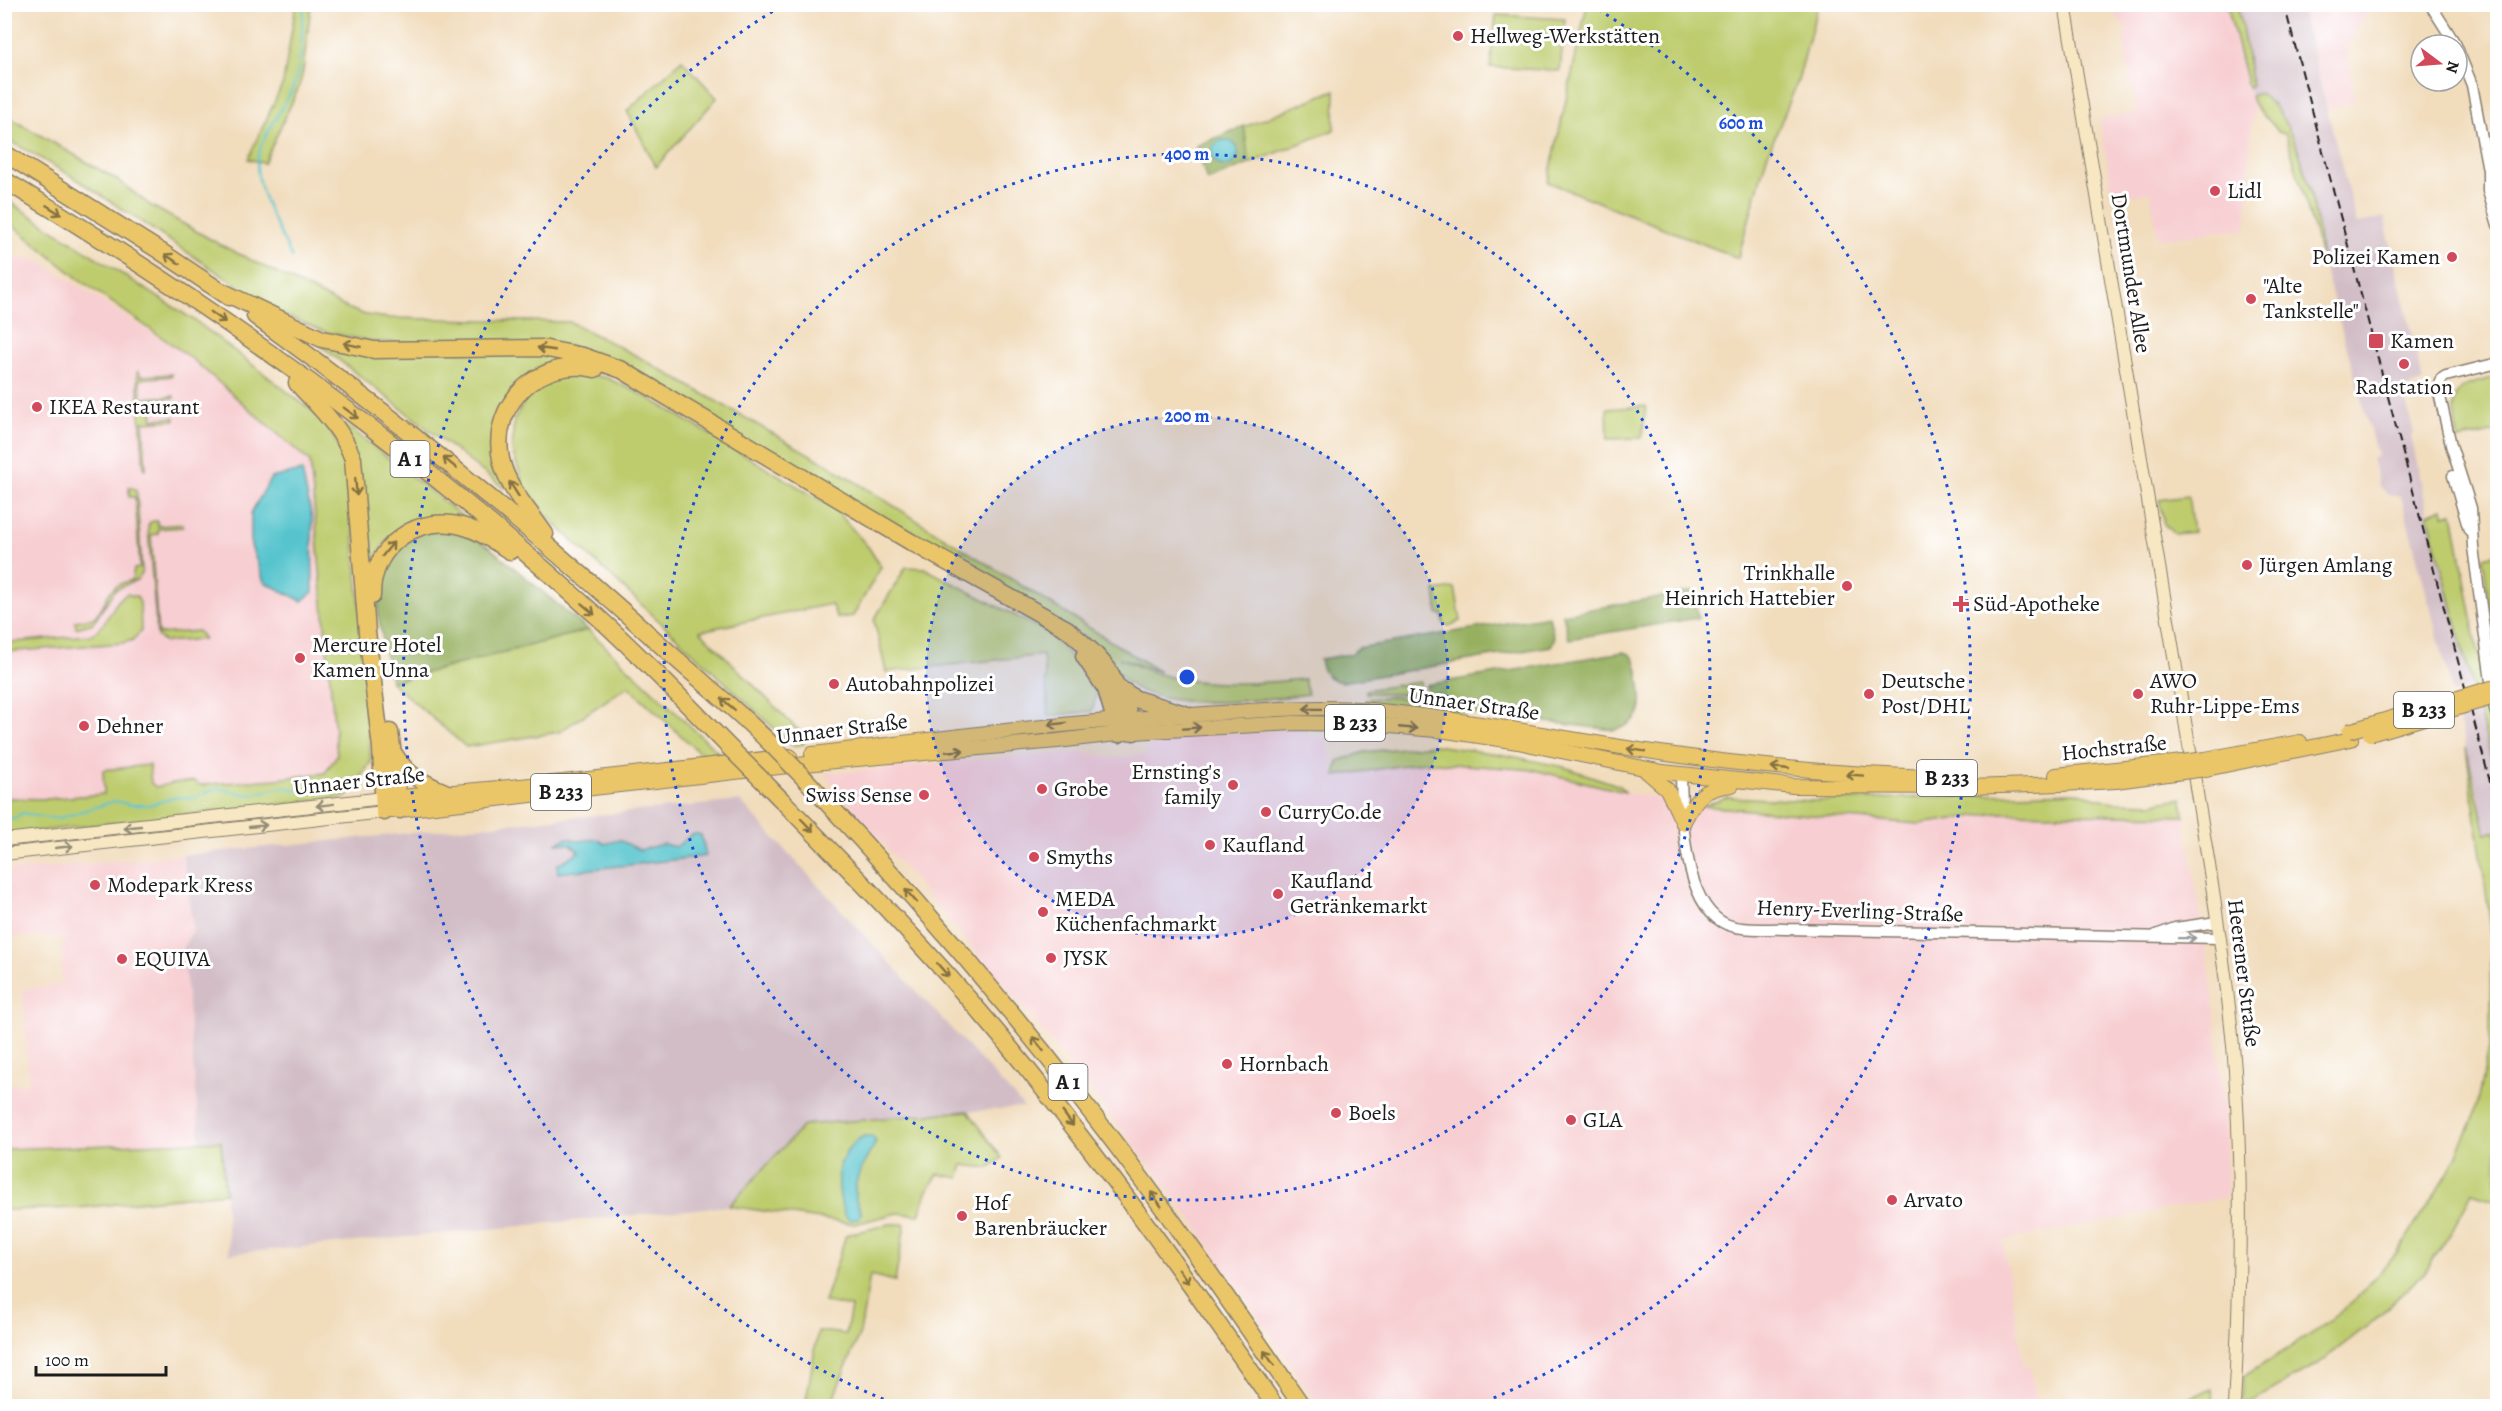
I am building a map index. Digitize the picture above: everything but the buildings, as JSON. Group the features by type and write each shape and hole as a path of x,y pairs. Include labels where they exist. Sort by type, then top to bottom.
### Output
{"highway":[{"name":"A 1","path":"4,153 221,291 348,383 427,444 560,554 771,744 957,947 1073,1089 1190,1245 1302,1406"},
{"name":"A 1","path":"4,180 151,271 270,353 414,462 544,570 630,648 897,918 1019,1059 1138,1212 1275,1407"},
{"path":"221,291 322,339 374,350 542,348 583,356 622,370 911,542 1066,629 1094,653 1108,669 1119,687 1125,726"},
{"path":"270,353 330,418 347,441 353,459 367,632 381,748 392,804"},
{"path":"560,554 506,476 500,457 500,437 508,409 526,384 542,374 577,365 632,383 823,495 907,549 1060,633 1075,644 1092,666 1125,726"},
{"path":"392,804 392,748 372,594 374,575 382,556 396,539 429,524 468,528 544,570"},
{"path":"1119,687 1136,699 1188,715"},
{"path":"392,748 400,762 415,779 447,793"}],"main road":[{"name":"Dortmunder Allee","path":"2065,4 2156,548"},
{"name":"Heerener Straße","path":"2156,548 2217,922 2236,1085 2241,1185 2240,1276 2234,1407"},
{"name":"Hochstraße","path":"2350,735 2494,684"},
{"name":"Hochstraße","path":"1726,763 1874,777 1969,778 2175,768 2405,726 2496,700"},
{"name":"Unnaer Straße","path":"4,840 1014,746 1188,715 1295,709 1370,710 1486,725 1726,763"},
{"name":"Unnaer Straße","path":"4,854 392,804 447,793 1125,726 1367,724 1447,731 1518,742 1681,775 1749,783"},
{"path":"1681,775 1684,757"},
{"path":"1642,768 1667,789 1683,823"},
{"name":"Hochstraße","path":"1749,783 1793,786 1968,787 2107,782 2175,768"},
{"path":"1683,823 1693,803 1704,792 1721,786 1749,783"}],"street":[{"path":"2430,4 2448,33"},
{"path":"2469,78 2488,171 2488,191 2498,225"},
{"path":"2494,684 2472,538 2452,471 2451,446 2438,388 2441,380 2446,376 2498,363"},
{"path":"2496,700 2498,722"},
{"name":"Henry-Everling-Straße","path":"1681,775 1683,823 1694,877 1703,901 1723,923 1738,927 2012,935 2156,936 2177,939 2219,938"},
{"name":"Henry-Everling-Straße","path":"2156,936 2175,928 2217,922"}],"shaded area":[{"path":"2107,5 2227,5 2255,109 2251,126 2246,231 2227,230 2158,239 2150,192 2113,198 2100,119 2136,113 2123,36 2127,30"},
{"path":"2238,5 2300,5 2357,224 2384,217 2423,382 2403,388 2414,433 2411,436 2428,514 2473,687 2453,694 2401,497 2388,495 2379,486 2372,459 2377,456 2322,259 2315,210 2292,131 2259,93 2251,96 2248,87 2252,85"},
{"path":"2300,5 2372,5 2346,48 2356,101 2328,109"},
{"path":"5,258 36,259 191,358 311,462 337,755 325,773 5,817"},
{"path":"2479,710 2497,780 2497,839 2495,832 2486,834 2478,792 2458,717"},
{"path":"1303,730 1304,734 1327,738 1335,776 1423,762 1534,770 1625,792 1718,809 1919,824 1998,813 2184,816 2212,987 2226,1127 2227,1197 2003,1241 2024,1367 2030,1367 2037,1406 1319,1406 1194,1223 1159,1177 1032,1018 824,774 1083,752 1113,758 1146,754 1148,745 1153,740"},
{"path":"740,801 1024,1107 804,1125 729,1206 229,1254 221,1141 200,1142 183,947 193,930 183,855"},
{"path":"183,855 193,930 183,947 200,1142 5,1149 5,1085 29,1083 23,989 61,984 62,937 5,937 5,871"}],"green space":[{"path":"296,5 311,5 299,87 264,163 248,159 283,83"},
{"path":"1587,5 1818,5 1798,81 1767,156 1738,258 1548,182"},
{"path":"2227,5 2238,5 2252,85 2248,87"},
{"path":"1496,15 1565,19 1560,71 1490,67"},
{"path":"682,60 717,98 656,167 627,111"},
{"path":"1335,90 1334,130 1249,164 1244,127"},
{"path":"2259,93 2274,107 2296,146 2311,192 2322,259 2286,134 2278,132 2275,126 2256,109 2251,96"},
{"path":"5,115 116,179 150,205 219,244 347,308 366,315 388,318 570,322 637,356 830,466 1160,672 1119,658 1148,671 1212,683 1304,679 1308,694 1215,702 1165,698 1144,692 1123,678 1096,644 571,346 374,342 326,332 279,313 75,178 5,138"},
{"path":"1244,126 1249,164 1207,181 1196,146"},
{"path":"5,199 197,322 325,421 344,457 353,523 371,762 347,797 5,835 4,798 47,799 104,794 103,770 149,765 151,783 156,787 195,781 199,785 325,773 337,755 310,462 191,358 76,277 5,219"},
{"path":"321,346 538,354 566,357 566,361 501,417 505,489"},
{"path":"139,371 140,376 172,374 172,376 140,379 141,398 174,396 174,398 151,400 153,419 175,417 175,420 143,422 146,469 144,469 137,372"},
{"path":"576,372 607,378 647,397 834,508 869,548 881,567 853,616 837,618 831,604 700,631 799,731 804,744 793,746 554,523 524,487 512,450 514,420 526,398 549,378"},
{"path":"2497,377 2497,432 2458,440 2454,411 2456,394 2469,385"},
{"path":"1646,406 1642,438 1608,439 1607,409"},
{"path":"346,425 467,520 435,520 405,526 388,539 369,571 343,429"},
{"path":"129,487 135,489 137,494 142,572 137,580 115,590 93,623 76,628 75,621 93,618 111,591 122,583 132,580 134,569 140,568 135,497 129,497"},
{"path":"2188,496 2193,532 2174,534 2164,524 2159,500"},
{"path":"2443,508 2444,515 2453,513 2497,758 2497,780 2428,514"},
{"path":"157,521 158,526 183,524 183,527 158,529 158,534 151,535 158,634 198,631 204,639 165,642 157,636 148,529 149,523"},
{"path":"456,530 488,546 588,630 391,682 378,615 380,577 396,548 424,531"},
{"path":"2493,555 2494,562 2498,562 2497,662 2483,557"},
{"path":"906,567 924,568 1043,630 1066,651 1097,694 1092,711 1049,716 1043,655 886,672 874,620"},
{"path":"1455,588 1461,621 1449,626 1444,624 1442,614 1438,614 1435,591"},
{"path":"1694,591 1698,618 1569,639 1563,614"},
{"path":"127,594 137,597 140,603 141,631 133,640 123,643 5,652 5,643 90,635 97,631 122,597"},
{"path":"1549,616 1554,639 1551,646 1342,682 1329,678 1324,672 1320,659 1351,654 1358,648"},
{"path":"588,630 722,756 706,759 628,686 559,732 466,747 391,682"},
{"path":"1623,652 1631,655 1636,663 1641,707 1638,715 1632,721 1614,730 1434,709 1440,699 1439,694 1426,695 1426,685"},
{"path":"1420,682 1421,695 1366,693 1366,690"},
{"path":"1390,697 1432,699 1424,710 1366,704 1366,699"},
{"path":"1434,745 1505,755 1564,767 1620,786 1625,792 1534,770 1424,762 1335,776 1338,761 1365,752"},
{"path":"2466,748 2486,834 2496,831 2497,839 2497,1201 2472,1193 2450,1234 2425,1272 2371,1323 2318,1364 2251,1402 2242,1402 2243,1377 2316,1331 2354,1301 2397,1253 2447,1175 2473,1120 2490,1044 2491,927"},
{"path":"2075,792 2113,802 2152,803 2182,798 2184,816 1998,813 1919,824 1702,806 1727,797 1814,801"},
{"path":"968,1111 1002,1158 988,1168 963,1165 959,1178 938,1174 927,1192 919,1215 897,1213 855,1224 729,1206 804,1125"},
{"path":"221,1141 225,1193 78,1208 5,1210 5,1149"},
{"path":"890,1224 905,1224 895,1281 870,1275 860,1333 830,1406 805,1406 818,1331 846,1334 851,1307 824,1302 846,1235"},
{"path":"2213,1389 2214,1406 2166,1406"}],"water":[{"path":"1225,140 1234,144 1238,153 1234,162 1225,166 1216,162 1212,153 1216,144"},
{"path":"302,471 312,518 313,592 302,601 264,582 251,546 251,513 271,478"},
{"path":"691,835 701,835 706,856 558,873 557,865 579,852 571,844 556,843 568,838 579,841 597,839 605,844 619,840 640,850 663,844 676,847"},
{"path":"864,1136 872,1136 876,1142 862,1168 855,1188 860,1216 850,1220 846,1217 841,1203 840,1165 849,1148"}],"waterway":[{"path":"292,258 265,200 257,164 265,136 296,81 304,4"},
{"path":"4,818 15,818 22,813 60,818 115,801 131,805 149,805 176,797 193,798 217,788 250,795 283,787 306,792 340,783"}],"railway":[{"path":"2284,4 2498,812"}],"place":[{"name":"Hellweg-Werkstätten","path":"1458,36"},
{"name":"Lidl","path":"2215,191"},
{"name":"Polizei Kamen","path":"2452,257"},
{"name":"\"Alte Tankstelle\"","path":"2251,299"},
{"name":"Kamen","path":"2376,341"},
{"name":"Radstation","path":"2404,364"},
{"name":"IKEA Restaurant","path":"37,407"},
{"name":"Jürgen Amlang","path":"2247,565"},
{"name":"Trinkhalle Heinrich Hattebier","path":"1847,586"},
{"name":"Süd-Apotheke","path":"1961,604"},
{"name":"Mercure Hotel Kamen Unna","path":"300,658"},
{"name":"Autobahnpolizei","path":"834,684"},
{"name":"Deutsche Post/DHL","path":"1869,694"},
{"name":"AWO Ruhr-Lippe-Ems","path":"2138,694"},
{"name":"Dehner","path":"84,726"},
{"name":"Ernsting's family","path":"1233,785"},
{"name":"Grobe","path":"1042,789"},
{"name":"Swiss Sense","path":"924,795"},
{"name":"CurryCo.de","path":"1266,812"},
{"name":"Kaufland","path":"1210,845"},
{"name":"Smyths","path":"1034,857"},
{"name":"Modepark Kress","path":"95,885"},
{"name":"Kaufland Getränkemarkt","path":"1278,894"},
{"name":"MEDA Küchenfachmarkt","path":"1043,912"},
{"name":"JYSK","path":"1051,958"},
{"name":"EQUIVA","path":"122,959"},
{"name":"Hornbach","path":"1227,1064"},
{"name":"Boels","path":"1336,1113"},
{"name":"GLA","path":"1571,1120"},
{"name":"Arvato","path":"1892,1200"},
{"name":"Hof Barenbräucker","path":"962,1216"}]}
